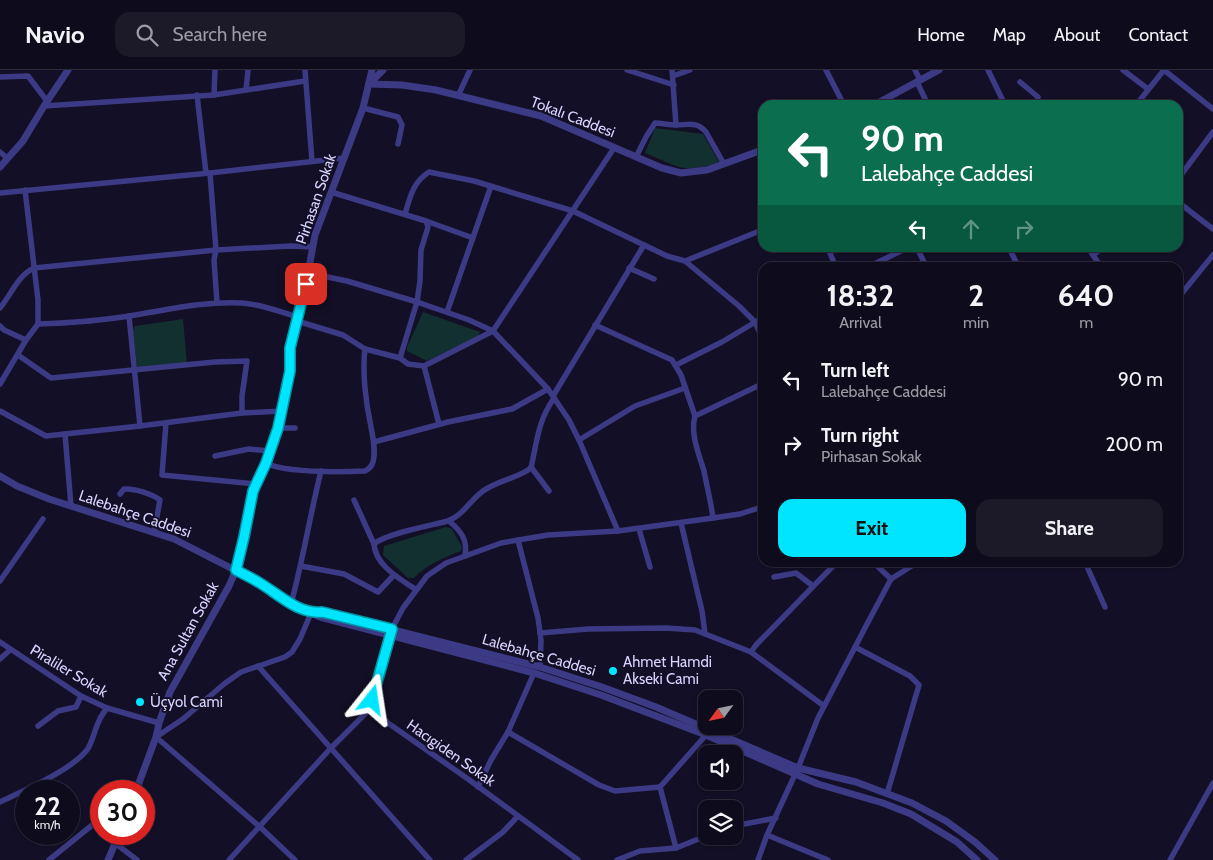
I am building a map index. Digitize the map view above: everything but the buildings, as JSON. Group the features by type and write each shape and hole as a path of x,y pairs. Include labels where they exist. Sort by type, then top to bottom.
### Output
{"street":[{"path":"0,167 23,141 68,70"},
{"path":"214,95 215,70"},
{"path":"246,90 248,70"},
{"path":"305,70 312,162"},
{"name":"Pirhasan Sokak","path":"236,570 253,491 266,463 278,428 290,371 290,348 315,235 364,108 372,70"},
{"path":"369,84 383,70"},
{"path":"458,96 470,70"},
{"path":"627,70 674,85"},
{"path":"676,125 672,73 690,70"},
{"path":"826,70 841,100"},
{"path":"914,70 926,100"},
{"path":"883,100 939,70"},
{"path":"988,70 1003,100"},
{"path":"1123,70 1148,89"},
{"path":"1140,100 1164,70 1213,109"},
{"path":"0,77 27,73 45,104"},
{"path":"45,104 214,95 306,81"},
{"path":"1020,82 1036,94 1038,97 1036,100"},
{"name":"Tokalı Caddesi","path":"369,84 402,85 436,90 541,116 662,168 680,172 707,170 758,151"},
{"path":"197,96 216,250 214,260 217,303"},
{"path":"364,108 398,117 402,125 398,144"},
{"path":"636,157 654,123 692,124 702,127 724,164"},
{"path":"1183,172 1213,132"},
{"path":"38,324 128,316 163,309 217,303 245,303 343,335 365,349 400,358 408,364 424,366 493,331 614,148"},
{"path":"0,152 7,158"},
{"path":"0,193 344,158"},
{"path":"405,214 413,188 420,178 429,172 491,186 573,211 667,256 685,261 739,306 755,322 758,329"},
{"path":"447,312 491,186"},
{"path":"0,384 26,340 38,324 38,300 25,190"},
{"path":"332,192 405,214 473,238"},
{"path":"1183,206 1213,229"},
{"path":"400,358 417,302 421,250 428,227 426,221"},
{"path":"685,261 758,232"},
{"path":"374,544 377,541 392,536 449,521 464,510 480,493 494,484 524,472 531,467 540,423 546,411 595,324 644,245"},
{"path":"0,308 22,277 34,268 216,250 313,246"},
{"path":"879,262 900,252"},
{"path":"1091,252 1098,262"},
{"path":"1094,255 1097,252"},
{"path":"1183,292 1213,255"},
{"path":"629,268 654,279"},
{"path":"308,273 347,281 417,302 493,331 554,397 579,440 618,532"},
{"path":"128,316 140,426"},
{"path":"676,365 722,342 758,320"},
{"path":"595,324 672,360 676,365 695,416 694,434 710,496 713,518"},
{"path":"0,326 4,330 26,340"},
{"path":"266,463 273,467 321,471 366,471 373,463 374,442 370,426 364,359 365,349"},
{"path":"18,355 51,378 215,362 247,361 242,396 242,412"},
{"path":"424,366 439,424"},
{"path":"695,416 758,386"},
{"path":"579,440 635,406 685,388"},
{"path":"374,442 439,424 512,409 548,389"},
{"path":"0,411 46,436 166,423 242,412 282,411"},
{"path":"166,423 162,475 256,484"},
{"path":"278,428 295,428"},
{"path":"65,434 71,506"},
{"path":"215,456 249,449 270,451"},
{"path":"531,467 549,491"},
{"path":"291,604 321,471"},
{"name":"Lalebahçe Caddesi","path":"0,476 33,492 71,506 174,539 262,584 291,604 320,617 540,667 656,707 797,772 856,782 912,803 946,821 975,842 995,860"},
{"path":"120,494 124,489 129,489 155,496 160,500 154,533"},
{"path":"354,500 374,544 374,552 394,575 415,589"},
{"path":"229,860 330,749 372,707 372,700 390,633 402,608 415,589 437,568 501,543 548,535 618,532 740,514 758,508"},
{"path":"0,581 42,519"},
{"path":"449,521 463,535 466,546 465,556"},
{"path":"682,523 702,611 705,634"},
{"path":"639,529 650,567"},
{"path":"518,540 536,609 540,634 540,667"},
{"path":"301,566 344,574 378,592 394,575"},
{"path":"751,652 832,567"},
{"path":"879,567 891,579"},
{"path":"758,860 767,835 797,772 824,706 891,579 910,567"},
{"path":"1087,567 1105,607"},
{"name":"Ana Sultan Sokak","path":"140,780 170,692 236,570"},
{"path":"774,577 796,573 814,586"},
{"path":"295,860 260,827 156,737 183,719 241,672 285,657 292,652 300,639 311,612"},
{"path":"540,634 588,629 666,628 695,630 751,652 824,706"},
{"name":"Lalebahçe Caddesi","path":"390,633 601,695 698,732"},
{"name":"Piraliler Sokak","path":"0,642 81,696 107,708 158,723"},
{"path":"855,647 910,676 919,685 887,794"},
{"path":"0,660 10,650"},
{"path":"258,666 430,860"},
{"path":"478,787 491,760 508,732 534,674"},
{"path":"38,726 58,711 76,707 81,696"},
{"name":"Hacıgiden Sokak","path":"372,707 388,723 578,860"},
{"path":"0,802 74,762 87,749 107,708"},
{"path":"508,732 599,785 615,791 660,788 706,735"},
{"name":"Lalebahçe Caddesi","path":"706,735 797,772 911,814 957,842 977,860"},
{"path":"1170,860 1213,783"},
{"path":"660,788 676,848"},
{"path":"466,860 503,832 518,816"},
{"path":"743,824 776,818"},
{"path":"49,860 90,827"},
{"path":"767,835 828,860"},
{"path":"618,860 640,851 676,848 698,839"},
{"path":"108,860 114,845"},
{"path":"118,845 137,860"}],"green space":[{"path":"655,128 703,134 719,162 697,168 689,168 673,165 645,153"},
{"path":"423,312 480,332 478,336 427,361 407,351 407,347"},
{"path":"183,319 187,364 140,369 137,366 133,330 135,326"},
{"path":"446,527 452,529 462,547 461,551 430,565 414,578 408,578 383,555 384,546"}],"place":[{"name":"Ahmet Hamdi Akseki Cami","path":"613,671"},
{"name":"Üçyol Cami","path":"140,702"}],"route":[{"path":"306,284 290,348 290,371 278,428 266,463 253,491 236,570 262,584 291,604 311,612 322,612 392,629 372,700"}]}
